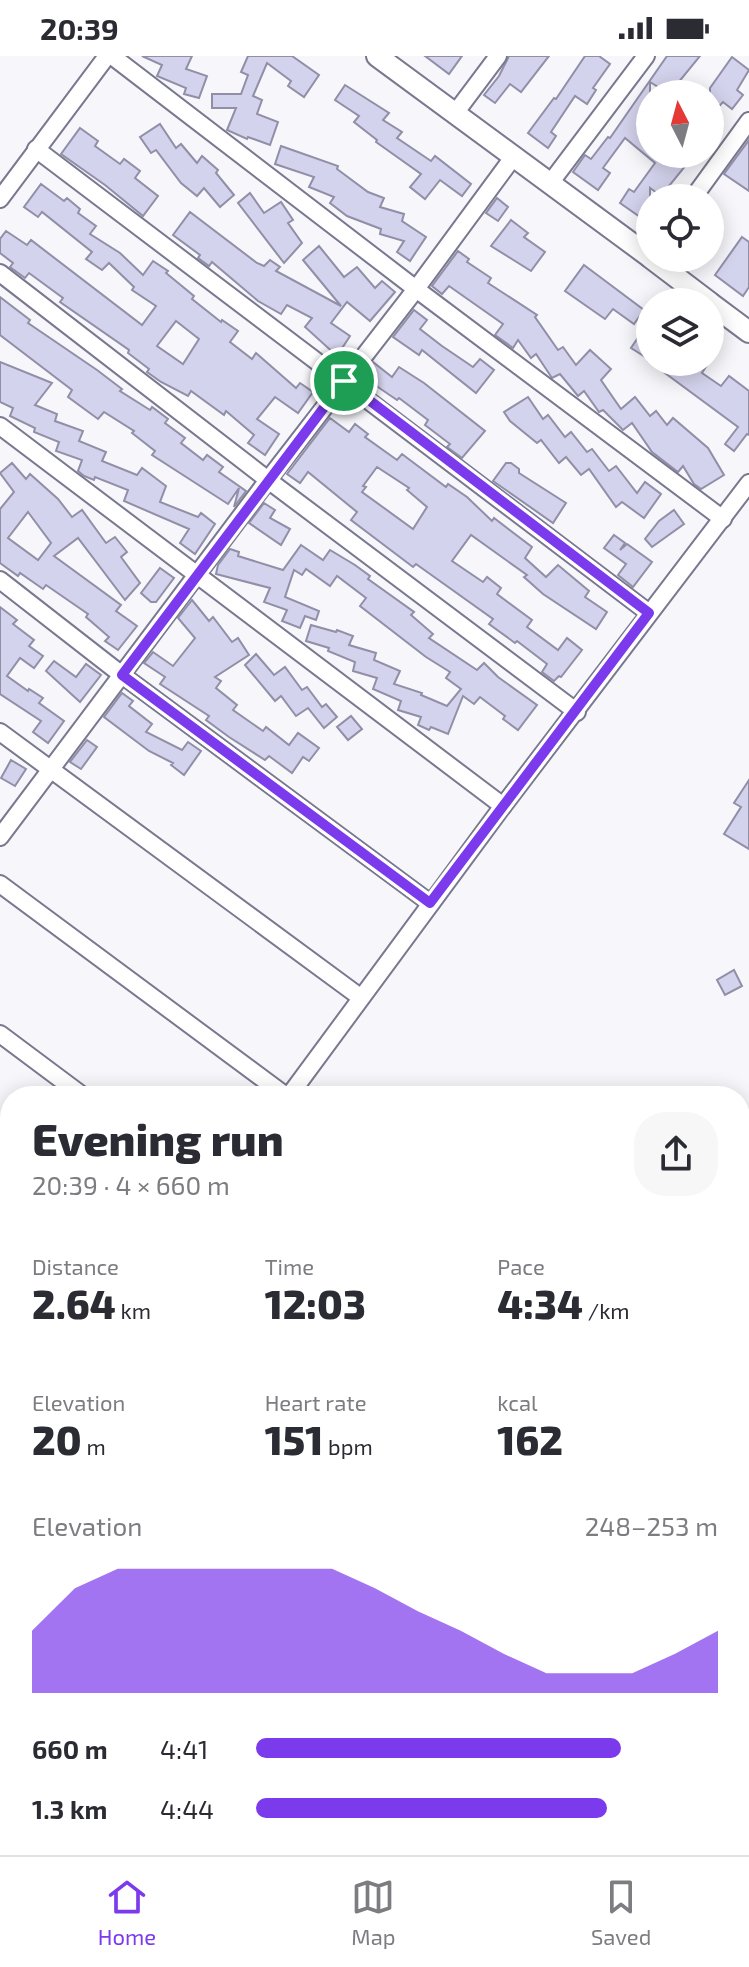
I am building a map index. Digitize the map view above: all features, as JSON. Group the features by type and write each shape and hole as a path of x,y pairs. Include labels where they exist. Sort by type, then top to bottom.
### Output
{"street":[{"path":"0,199 110,56 723,519"},
{"path":"377,56 636,246"},
{"path":"456,112 498,56"},
{"path":"551,182 646,56"},
{"path":"703,184 749,121"},
{"path":"36,149 649,613"},
{"path":"0,837 514,156"},
{"path":"670,272 691,288"},
{"path":"0,273 268,480 577,712"},
{"path":"724,312 748,328"},
{"path":"0,426 503,806"},
{"path":"294,1086 749,483"},
{"path":"0,580 122,675 430,903"},
{"path":"0,732 360,997"},
{"path":"0,884 273,1086"},
{"path":"0,1034 70,1086"}],"building":[{"path":"142,56 192,56 186,69 207,76 199,98 184,94 186,88 157,76 162,65"},
{"path":"248,56 292,56 319,75 304,97 288,86 291,81 267,63 253,96 262,100 257,114 278,122 270,145 227,130 236,108 212,108 212,94 241,94 248,75 241,72"},
{"path":"425,56 462,56 449,74"},
{"path":"509,56 549,56 521,92 510,84 495,103 484,95"},
{"path":"585,56 599,56 610,64 593,88 596,90 587,104 575,96 551,132 556,136 548,148 528,133"},
{"path":"667,56 700,56 680,80 650,80"},
{"path":"732,57 749,70 737,90 743,95 732,109 724,103 724,80 716,80"},
{"path":"345,85 389,113 383,120 402,132 397,138 431,161 435,156 471,184 462,196 440,180 425,199 410,187 421,174 376,142 354,122 359,116 335,100"},
{"path":"636,101 636,147 625,138 603,168 610,173 598,190 573,172 585,155 591,159"},
{"path":"160,124 176,148 181,144 197,163 202,156 218,170 216,173 234,195 220,207 204,188 197,196 181,183 156,150 151,153 140,137"},
{"path":"80,128 98,141 95,146 120,164 124,159 140,171 135,178 158,196 143,216 61,154"},
{"path":"749,140 749,191 724,174"},
{"path":"281,146 338,166 337,169 368,192 384,198 380,207 404,214 402,221 426,237 410,261 397,252 404,241 380,234 381,229 347,216 330,203 334,197 309,187 314,177 275,164"},
{"path":"651,168 684,168 671,184 640,184"},
{"path":"41,184 64,201 67,198 80,209 78,213 96,226 90,234 120,253 143,275 153,261 168,271 166,273 194,296 192,299 238,331 230,342 252,359 256,353 296,388 300,383 313,392 298,413 275,397 257,419 279,434 265,455 248,443 254,435 226,411 224,415 191,391 188,396 161,382 128,353 129,350 60,302 63,298 29,273 25,278 10,267 13,263 0,253 0,239 6,231 27,245 31,240 142,325 156,306 132,290 134,287 109,263 102,270 86,259 92,252 42,212 38,217 24,207","holes":["176,321 199,339 183,364 157,346"]},
{"path":"629,189 634,192 636,189 636,214 620,203"},
{"path":"250,193 264,213 281,202 293,220 288,223 302,243 284,263 238,203"},
{"path":"497,198 508,207 498,221 486,213"},
{"path":"190,212 257,263 264,266 270,260 280,267 276,271 341,306 303,260 319,246 344,277 357,267 375,288 382,281 395,292 370,321 347,302 331,323 350,336 337,356 305,327 312,318 287,305 281,314 258,301 212,262 209,266 198,258 200,255 173,235"},
{"path":"511,220 528,233 524,237 545,252 531,271 491,246"},
{"path":"742,237 749,242 749,287 743,296 715,275 724,272 724,262"},
{"path":"458,251 469,259 467,262 491,278 488,283 537,315 535,317 558,350 563,347 576,365 590,350 611,369 601,380 621,409 635,397 650,416 656,411 667,425 673,418 708,448 724,475 701,489 694,484 683,466 678,472 652,452 632,423 623,430 603,410 599,412 584,391 578,396 560,374 552,378 536,354 531,358 518,340 513,348 495,335 503,324 449,286 442,294 432,286"},
{"path":"584,265 636,304 636,321 634,324 613,309 605,319 565,291"},
{"path":"0,297 30,320 28,323 97,370 122,389 120,391 168,419 165,423 185,438 181,443 203,460 207,455 223,467 219,472 246,491 234,507 239,488 228,504 152,455 155,451 132,433 134,431 104,412 98,419 68,397 72,390 0,335"},
{"path":"414,310 427,320 420,329 442,346 473,367 480,359 494,370 476,393 422,350 419,355 393,337"},
{"path":"0,362 52,383 35,405 57,414 55,421 83,431 79,441 106,452 102,461 137,475 142,468 166,486 160,502 198,517 201,513 215,524 195,554 180,543 189,529 124,501 128,490 84,476 78,471 82,460 56,451 59,442 34,432 35,428 10,416 13,408 0,402"},
{"path":"373,362 392,377 399,367 485,431 462,458 447,447 450,444 425,425 428,420 399,398 397,400 372,383 369,387 359,380"},
{"path":"669,376 706,376 721,386 729,376 749,391 749,435 734,451 725,444 738,427"},
{"path":"528,397 543,419 548,415 565,437 571,432 587,452 592,449 609,471 616,466 637,493 645,482 661,494 644,518 622,502 616,507 589,469 581,475 566,457 559,463 541,440 537,443 510,421 504,412"},
{"path":"330,418 349,432 355,424 368,434 365,437 397,460 402,454 446,487 448,484 467,497 492,521 494,518 532,547 525,558 546,577 558,565 589,591 585,597 607,612 596,629 543,594 524,577 527,575 471,535 452,561 483,582 487,577 501,588 497,594 532,620 527,627 558,650 567,638 582,650 561,677 554,681 542,672 547,664 489,624 493,619 416,564 413,567 351,520 357,512 308,472 300,483 287,474","holes":["377,467 409,488 407,490 427,507 413,529 362,492"]},
{"path":"12,463 26,479 30,474 58,499 72,517 82,510 106,543 115,537 127,552 121,557 140,583 125,600 78,538 54,556 121,605 116,611 137,626 118,650 105,641 109,637 86,617 88,614 46,585 43,589 0,563 0,509 14,492 0,473","holes":["28,512 51,543 38,560 8,538"]},
{"path":"506,463 511,463 519,469 519,473 566,503 553,523 493,481"},
{"path":"264,503 275,510 270,518 290,529 281,545 249,523"},
{"path":"674,510 684,524 652,547 645,539 659,521"},
{"path":"614,535 625,543 620,550 627,544 652,562 633,587 618,575 626,564 604,548"},
{"path":"301,545 323,560 330,550 355,565 370,576 368,579 414,612 411,615 433,634 429,638 477,670 484,663 537,705 518,730 480,697 474,704 463,696 448,734 431,727 429,730 418,725 421,717 398,710 401,701 373,689 377,678 353,671 355,662 328,651 329,648 306,641 311,625 353,636 349,645 376,653 374,660 400,671 394,684 422,693 447,706 461,689 446,678 450,672 360,606 366,598 337,576 330,586 306,569 302,575 294,570 285,597 319,611 316,620 305,616 300,628 282,621 287,610 264,602 270,588 216,574 218,565 230,549 239,552 238,556 283,570"},
{"path":"160,568 174,578 156,602 151,602 141,593"},
{"path":"192,600 209,621 213,617 232,642 238,638 249,655 215,677 221,681 216,688 237,705 233,710 263,731 266,727 289,745 298,733 319,748 309,761 303,757 292,773 269,756 265,760 206,720 209,716 160,684 165,677 144,663 153,652 173,666 195,638 178,618"},
{"path":"0,607 17,620 13,624 34,640 29,646 43,656 34,668 20,658 7,676 43,698 39,703 64,721 48,743 33,732 41,721 0,694"},
{"path":"256,654 274,675 285,667 302,690 307,687 322,707 326,704 337,717 324,728 308,708 296,716 281,696 275,701 245,665"},
{"path":"54,661 76,677 86,664 101,675 80,702 46,671"},
{"path":"122,693 133,701 129,706 152,724 146,732 182,750 188,742 201,751 184,775 171,765 173,763 149,751 104,717"},
{"path":"351,716 362,729 348,740 337,727"},
{"path":"87,740 97,747 81,769 70,762"},
{"path":"11,760 26,769 15,786 1,778"},
{"path":"749,780 749,849 724,834 741,807 734,803"},
{"path":"734,970 742,986 725,995 717,980"}],"route":[{"path":"344,381 649,613 430,903 122,675 344,381"}]}
